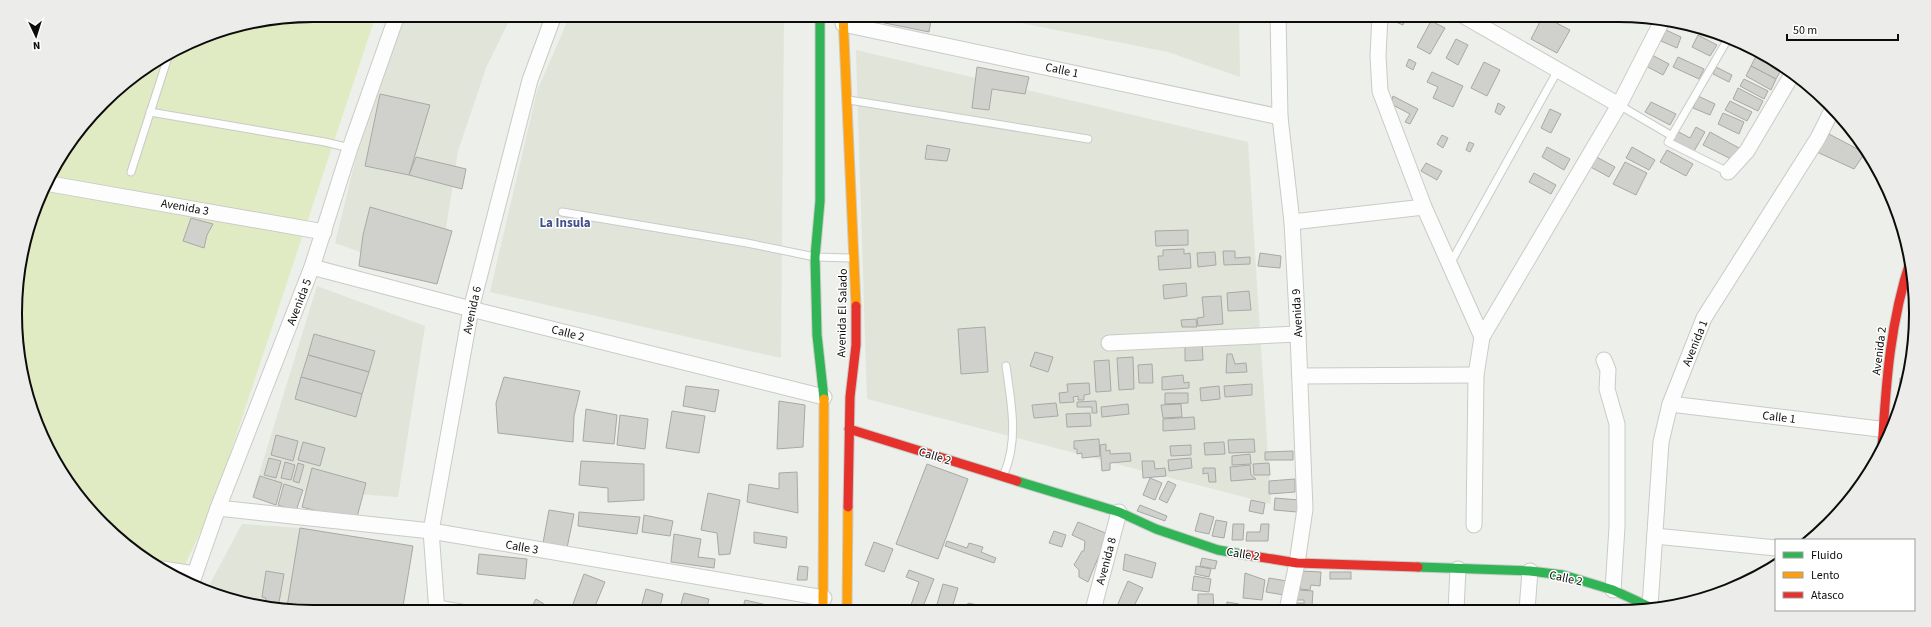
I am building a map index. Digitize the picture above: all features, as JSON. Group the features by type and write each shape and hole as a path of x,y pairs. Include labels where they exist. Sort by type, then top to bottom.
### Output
{"main road":[{"name":"Avenida El Salado","path":"820,22 820,201 815,257 817,335 824,397 823,605"},
{"name":"Avenida El Salado","path":"843,22 856,290 856,345 850,397 849,429 847,605"},
{"name":"Avenida 2","path":"1886,427 1890,351 1896,311 1907,274"},
{"name":"Calle 2","path":"849,429 1119,512 1156,529 1218,550 1297,563 1530,571 1563,575 1614,590 1642,604"}],"street":[{"name":"Avenida 5","path":"193,579 218,508 312,267 350,148 395,22"},
{"name":"Avenida 6","path":"437,605 431,532 471,309 530,80 551,22"},
{"name":"Calle 1","path":"852,22 1280,117"},
{"name":"Avenida 9","path":"1278,22 1280,117 1292,222 1305,509 1297,563 1288,605"},
{"path":"1380,22 1378,56 1380,91 1424,206 1482,337"},
{"path":"1474,22 1619,105"},
{"path":"1474,525 1476,375 1482,337 1619,105 1660,25"},
{"path":"1728,172 1747,150 1790,78"},
{"name":"Avenida 1","path":"1650,603 1661,442 1670,404 1704,318 1818,138 1830,114"},
{"name":"Avenida 3","path":"52,184 324,232"},
{"path":"1292,222 1424,206"},
{"name":"Calle 2","path":"312,267 471,309 824,397"},
{"path":"1109,343 1298,334"},
{"path":"1604,360 1608,370 1607,389 1617,424 1617,527 1614,590"},
{"path":"1300,376 1476,375"},
{"name":"Calle 1","path":"1670,404 1885,430"},
{"name":"Calle 3","path":"218,508 431,532 823,605"},
{"name":"Avenida 8","path":"1094,605 1119,512"},
{"path":"1655,536 1775,548"},
{"path":"1456,605 1458,569"},
{"path":"1527,605 1530,571"}],"lane":[{"path":"1726,43 1668,142 1728,172"},
{"path":"131,172 166,62"},
{"path":"1450,264 1558,70"},
{"path":"846,100 1088,139"},
{"path":"1619,105 1672,136"},
{"path":"150,112 350,148"},
{"path":"562,212 748,242 815,257 854,258"},
{"path":"1002,476 1009,462 1014,429 1006,366"}],"shaded area":[{"path":"398,22 509,22 486,68 458,151 438,280 335,243 376,76"},
{"path":"567,22 784,22 781,358 490,292 537,91"},
{"path":"1016,22 1239,22 1240,77 1168,52"},
{"path":"856,50 1248,142 1271,504 867,399"},
{"path":"317,286 425,326 398,497 255,487"},
{"path":"242,524 300,528 396,545 391,605 314,605 275,603 238,595 209,586"}],"green space":[{"path":"314,22 374,22 213,505 184,567 166,565 136,545 107,520 82,491 71,475 44,425 32,389 24,352 22,314 24,275 37,220 61,168 82,136 94,121 121,94 136,82 168,61 220,37 275,24"}],"building":[{"path":"880,22 931,22 929,32"},
{"path":"1396,22 1404,22 1403,25"},
{"path":"1430,22 1445,28 1430,54 1417,47"},
{"path":"1540,22 1555,22 1570,30 1557,53 1531,39"},
{"path":"1666,30 1681,37 1677,48 1661,41"},
{"path":"1698,35 1717,45 1710,56 1692,47"},
{"path":"1456,39 1468,45 1458,65 1446,58"},
{"path":"1652,55 1669,64 1663,75 1646,66"},
{"path":"1678,57 1704,69 1699,79 1673,67"},
{"path":"1755,57 1780,72 1776,79 1751,66"},
{"path":"1409,59 1416,63 1413,70 1406,66"},
{"path":"1484,62 1500,70 1487,96 1471,88"},
{"path":"1751,66 1776,79 1771,90 1746,76"},
{"path":"977,67 1029,77 1025,94 992,89 989,110 972,108"},
{"path":"1716,67 1732,75 1729,82 1713,74"},
{"path":"1432,72 1463,86 1453,107 1433,98 1438,87 1427,82"},
{"path":"1744,79 1768,91 1764,99 1740,86"},
{"path":"1738,88 1763,101 1758,111 1733,99"},
{"path":"380,94 430,105 409,175 365,166"},
{"path":"1393,96 1418,109 1410,124 1405,122 1410,114 1391,104"},
{"path":"1698,96 1715,104 1710,115 1693,108"},
{"path":"1730,101 1752,112 1747,121 1725,110"},
{"path":"1651,102 1676,114 1670,125 1645,112"},
{"path":"1498,103 1505,107 1500,115 1495,112"},
{"path":"1550,109 1561,114 1551,133 1541,128"},
{"path":"1723,113 1744,122 1739,134 1718,124"},
{"path":"1696,127 1705,132 1693,153 1671,141 1677,131 1690,138"},
{"path":"1710,132 1739,148 1733,160 1703,145"},
{"path":"1829,134 1858,149 1863,156 1854,169 1817,152"},
{"path":"1442,135 1448,138 1443,148 1437,144"},
{"path":"1469,142 1474,144 1470,152 1466,150"},
{"path":"927,145 950,149 947,161 925,159"},
{"path":"1547,147 1570,159 1564,170 1542,157"},
{"path":"1632,147 1655,160 1649,170 1626,158"},
{"path":"1667,150 1693,164 1686,176 1660,162"},
{"path":"1593,155 1615,167 1609,177 1587,165"},
{"path":"416,157 466,169 462,189 409,175"},
{"path":"1625,162 1647,173 1636,195 1613,184"},
{"path":"1426,163 1442,171 1437,180 1421,171"},
{"path":"1534,173 1556,185 1551,194 1529,182"},
{"path":"370,207 452,231 437,284 359,266 363,235"},
{"path":"191,218 213,224 207,235 204,248 183,241"},
{"path":"1188,230 1188,245 1156,246 1155,231"},
{"path":"1184,249 1184,254 1190,253 1191,268 1159,270 1158,256 1163,256 1163,250"},
{"path":"1223,251 1235,251 1235,258 1250,257 1250,264 1224,265"},
{"path":"1215,252 1216,265 1198,267 1197,253"},
{"path":"1260,253 1281,256 1280,268 1258,266"},
{"path":"1186,283 1187,296 1164,299 1163,285"},
{"path":"1249,291 1251,310 1228,311 1227,293"},
{"path":"1221,296 1223,324 1198,326 1197,318 1204,317 1202,297"},
{"path":"1196,319 1197,327 1182,327 1181,320"},
{"path":"985,327 988,372 961,374 958,329"},
{"path":"314,334 375,351 369,372 308,355"},
{"path":"1202,342 1203,360 1185,361 1185,343"},
{"path":"1035,352 1053,357 1048,372 1030,366"},
{"path":"1227,354 1232,354 1235,364 1246,363 1247,372 1226,373"},
{"path":"308,355 369,372 362,394 301,377"},
{"path":"1133,357 1134,389 1119,390 1117,358"},
{"path":"1109,360 1111,391 1096,392 1094,361"},
{"path":"1152,364 1153,383 1139,383 1138,365"},
{"path":"1183,375 1184,383 1189,382 1189,388 1162,390 1162,377"},
{"path":"301,377 362,394 356,417 295,399"},
{"path":"504,377 580,391 574,416 573,442 498,433 496,403"},
{"path":"1089,383 1090,394 1084,395 1084,400 1078,400 1078,396 1073,397 1074,402 1060,403 1059,393 1068,392 1067,384"},
{"path":"1252,384 1252,395 1225,397 1224,386"},
{"path":"686,386 719,390 715,412 683,406"},
{"path":"1219,386 1220,399 1201,401 1200,388"},
{"path":"1165,393 1188,393 1188,403 1165,404"},
{"path":"779,401 805,405 803,447 777,449"},
{"path":"1096,401 1097,413 1092,413 1092,407 1077,407 1077,402"},
{"path":"1056,403 1058,416 1034,418 1032,405"},
{"path":"1128,404 1129,414 1102,417 1101,407"},
{"path":"1181,404 1182,417 1163,418 1161,405"},
{"path":"586,409 617,415 614,444 583,441"},
{"path":"672,411 705,416 699,453 666,448"},
{"path":"1090,413 1091,426 1067,427 1066,414"},
{"path":"620,415 648,419 645,449 617,445"},
{"path":"1194,417 1195,429 1163,431 1163,419"},
{"path":"276,435 298,441 293,461 271,455"},
{"path":"1099,439 1100,456 1082,458 1082,453 1077,454 1077,449 1074,449 1074,441"},
{"path":"1254,439 1255,452 1229,453 1228,440"},
{"path":"303,442 325,448 320,466 298,460"},
{"path":"1224,442 1225,454 1205,455 1204,443"},
{"path":"1106,444 1106,451 1110,450 1110,454 1130,453 1131,461 1110,463 1110,470 1102,471 1100,445"},
{"path":"1191,445 1191,455 1171,456 1170,446"},
{"path":"1293,451 1293,460 1265,460 1265,452"},
{"path":"1250,454 1251,464 1232,465 1232,456"},
{"path":"269,458 281,461 276,478 264,475"},
{"path":"1191,458 1192,468 1169,471 1168,460"},
{"path":"581,461 644,464 644,500 608,502 608,488 579,485"},
{"path":"1142,461 1154,461 1155,469 1165,468 1166,476 1143,478"},
{"path":"285,462 295,465 291,480 281,478"},
{"path":"298,463 304,465 299,483 293,481"},
{"path":"1269,463 1270,475 1254,475 1253,464"},
{"path":"927,464 968,479 938,559 896,544"},
{"path":"1250,465 1251,475 1256,479 1231,481 1230,467"},
{"path":"312,468 366,483 356,521 302,507"},
{"path":"1203,468 1215,468 1216,482 1209,482 1208,473 1203,474"},
{"path":"797,472 798,513 747,502 749,484 779,489 779,473"},
{"path":"260,476 282,483 276,505 253,497"},
{"path":"1150,478 1162,483 1155,500 1143,495"},
{"path":"1295,479 1295,492 1269,494 1269,481"},
{"path":"1168,481 1176,485 1167,503 1159,499"},
{"path":"284,484 303,490 296,511 278,505"},
{"path":"708,493 740,500 730,554 719,555 717,533 701,530"},
{"path":"1275,498 1299,500 1297,512 1274,510"},
{"path":"1251,500 1265,503 1263,514 1249,511"},
{"path":"1140,505 1167,516 1165,521 1137,511"},
{"path":"549,510 574,514 567,548 543,543"},
{"path":"579,512 640,517 637,534 578,526"},
{"path":"1200,513 1214,517 1209,534 1195,531"},
{"path":"644,515 673,521 670,536 642,532"},
{"path":"1216,520 1227,522 1224,538 1212,536"},
{"path":"1078,522 1108,534 1088,582 1079,577 1079,570 1074,565 1082,551 1084,551 1085,541 1072,535"},
{"path":"1233,524 1244,524 1243,540 1232,540"},
{"path":"1261,524 1269,524 1268,541 1246,541 1247,532 1260,532"},
{"path":"300,528 413,546 403,605 288,604"},
{"path":"1054,531 1066,535 1062,547 1049,543"},
{"path":"754,532 787,537 786,548 754,543"},
{"path":"674,534 701,539 698,557 715,559 714,568 671,562"},
{"path":"947,541 967,548 969,543 983,547 981,552 996,558 994,563 945,546"},
{"path":"874,542 893,549 884,572 865,565"},
{"path":"479,554 527,559 525,579 477,574"},
{"path":"1125,554 1156,563 1152,578 1123,570"},
{"path":"1202,558 1217,561 1215,569 1200,566"},
{"path":"799,566 808,567 807,580 797,580"},
{"path":"1196,566 1211,569 1209,577 1195,574"},
{"path":"909,570 934,579 924,605 911,605 919,582 906,577"},
{"path":"266,571 284,574 279,603 265,601 266,598 262,597"},
{"path":"1301,571 1321,572 1320,586 1311,585 1310,590 1300,589"},
{"path":"1330,572 1351,572 1351,579 1330,579"},
{"path":"1245,573 1265,580 1262,600 1243,598"},
{"path":"584,574 605,582 595,605 573,604"},
{"path":"1194,576 1211,579 1209,592 1192,590"},
{"path":"1269,578 1287,581 1284,595 1266,592"},
{"path":"1128,581 1143,588 1134,605 1117,605"},
{"path":"943,584 958,588 953,605 937,605"},
{"path":"646,589 663,594 660,605 642,605"},
{"path":"1298,590 1313,591 1312,605 1304,605 1304,600 1297,600"},
{"path":"684,593 709,599 708,605 681,605"},
{"path":"1198,594 1213,594 1214,605 1198,605"},
{"path":"536,599 545,605 533,605"},
{"path":"745,600 767,605 744,605"},
{"path":"1227,602 1239,604 1239,605 1227,605"},
{"path":"968,603 978,605 968,605"},
{"path":"1295,603 1303,603 1303,605 1295,605"}],"traffic: fast":[{"path":"820,22 820,201 815,257 817,335 824,399"},
{"path":"1017,481 1119,512 1156,529 1218,550 1247,555"},
{"path":"1418,567 1530,571 1563,575 1613,590 1643,604"}],"traffic: slow":[{"path":"843,22 856,306"},
{"path":"823,605 824,399"},
{"path":"847,605 848,507"}],"traffic: jam":[{"path":"1883,434 1890,353 1898,306 1907,273"},
{"path":"848,507 850,397 856,345 856,306"},
{"path":"849,429 1017,481"},
{"path":"1247,555 1297,563 1418,567"}],"district":[{"name":"La Insula","path":"565,222"}]}
